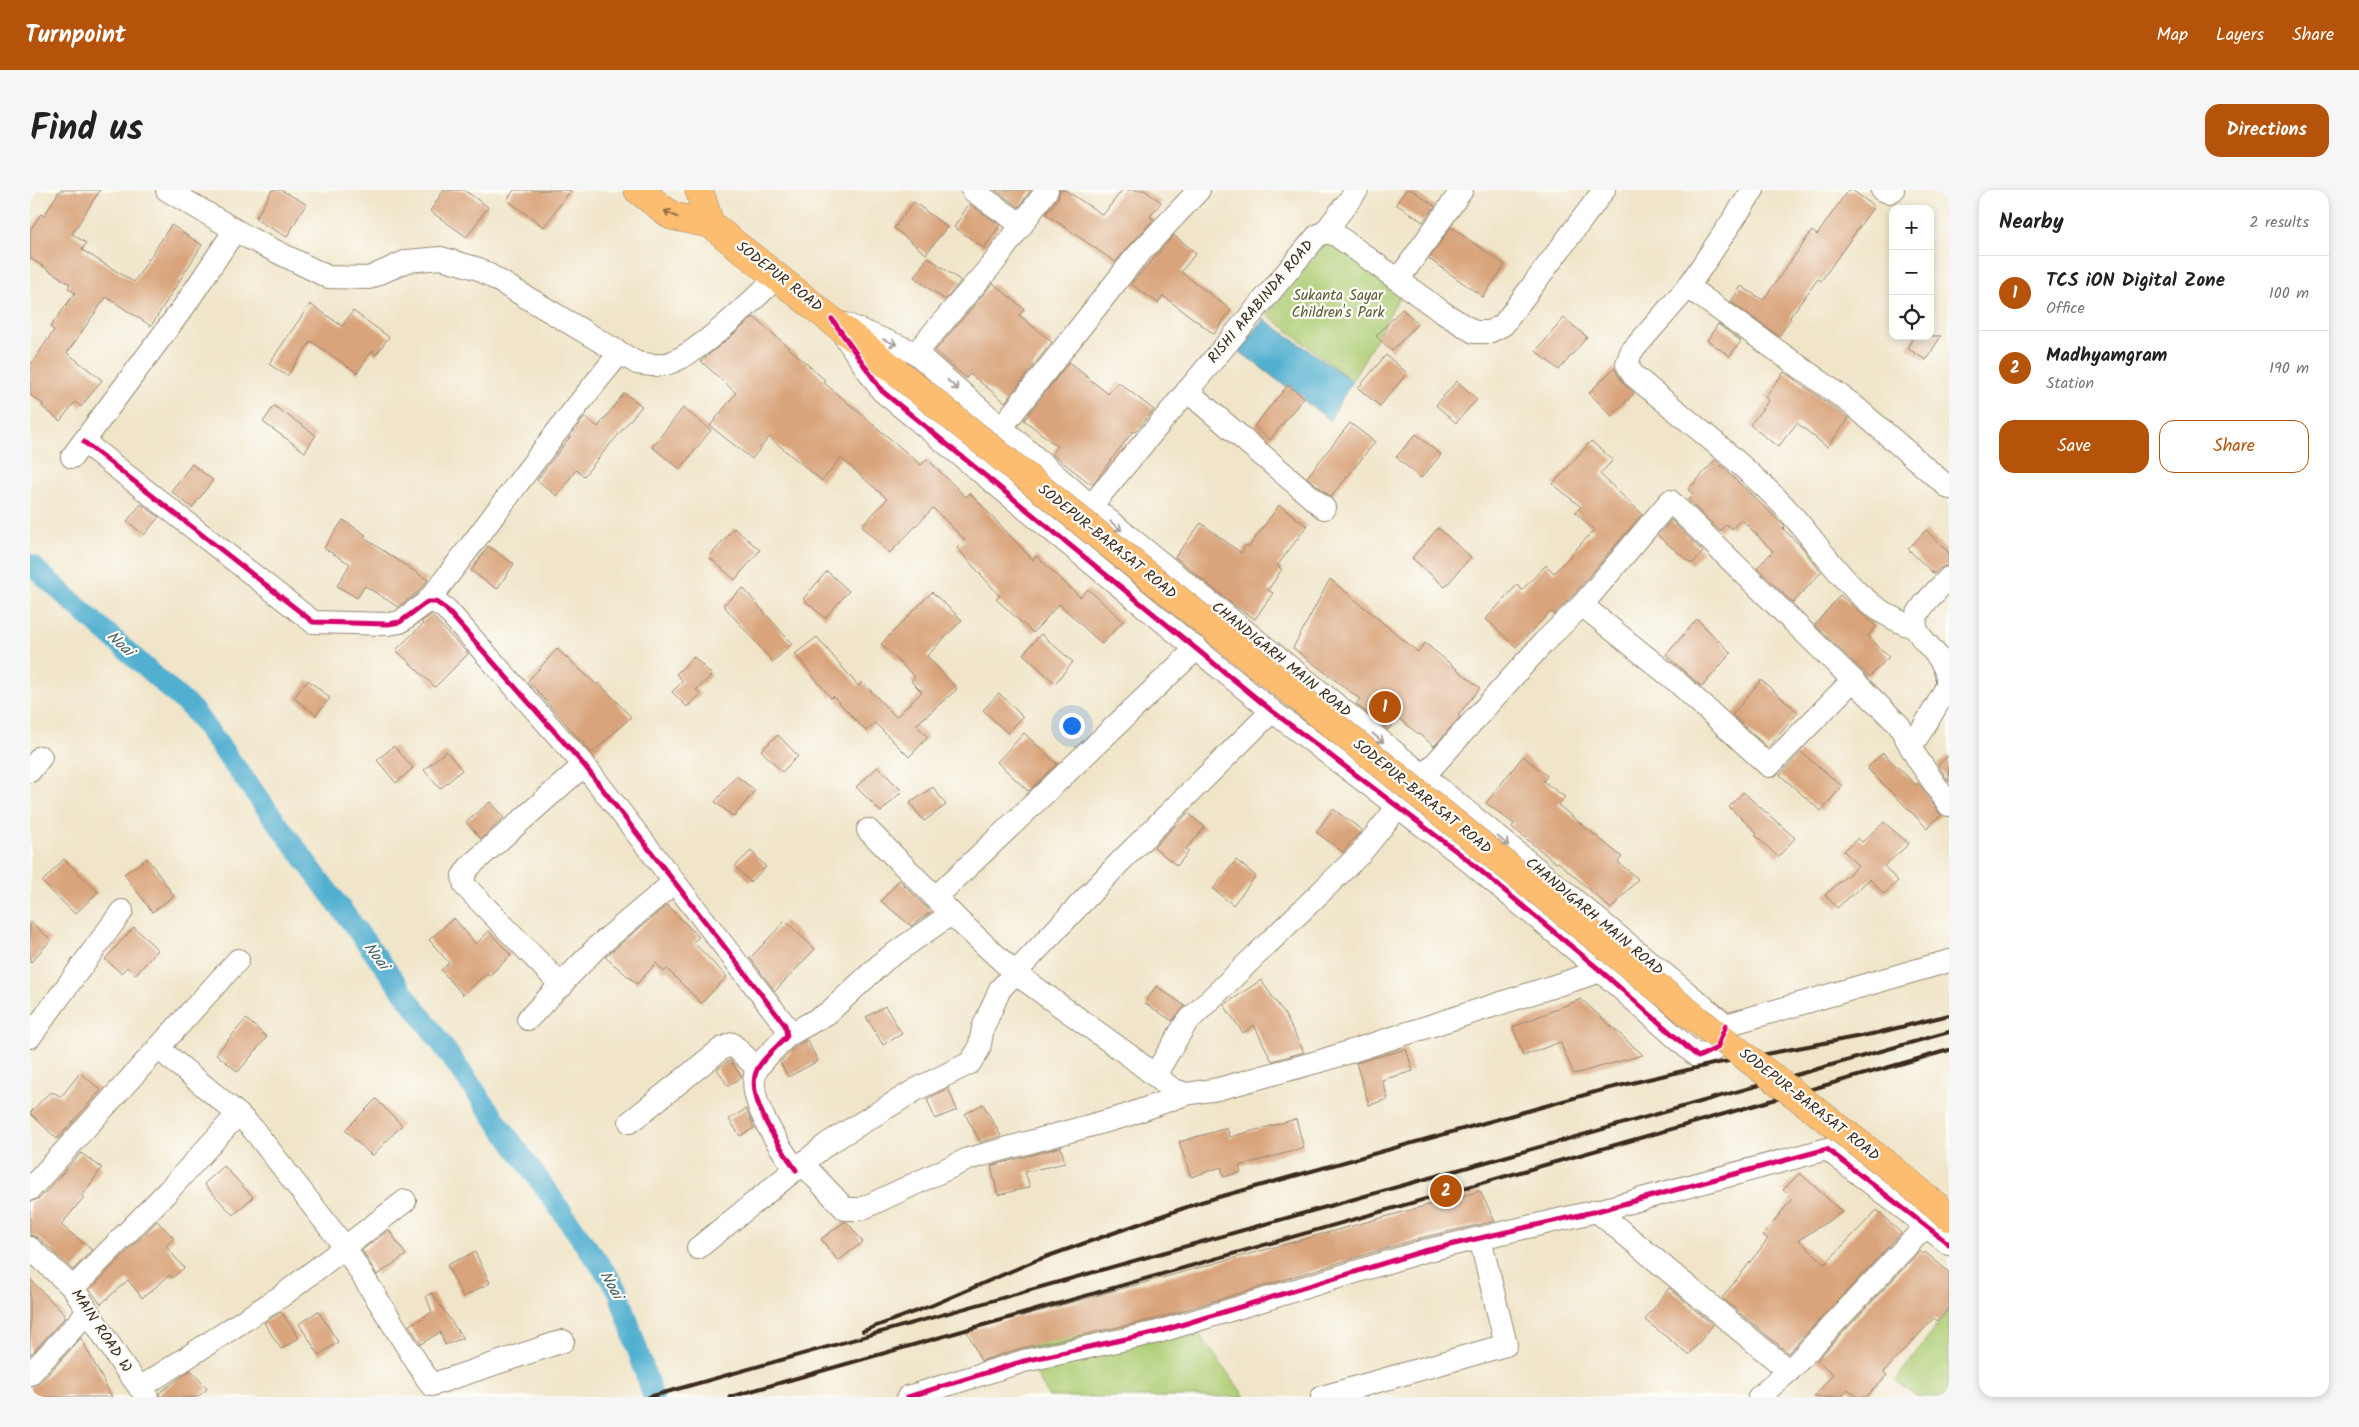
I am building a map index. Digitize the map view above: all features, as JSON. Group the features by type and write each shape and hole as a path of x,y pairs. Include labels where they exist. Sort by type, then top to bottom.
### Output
{"main road":[{"path":"638,190 672,216 710,224 699,190"},
{"name":"SODEPUR ROAD","path":"710,224 898,373"},
{"name":"SODEPUR-BARASAT ROAD","path":"898,373 1699,1021 1896,1172 1937,1222"}],"street":[{"path":"167,190 235,230 328,277 369,278 407,261 441,258 479,269 637,363 662,366 686,354 725,327 778,276"},
{"path":"972,190 1022,225"},
{"path":"916,353 995,261 1047,190"},
{"path":"1001,428 1134,260 1199,190"},
{"path":"1324,232 1357,190"},
{"path":"1398,280 1462,190"},
{"name":"RISHI ARABINDA ROAD","path":"1091,506 1309,244 1324,232 1336,235 1474,332 1489,332 1503,325 1604,190"},
{"path":"1753,190 1688,287 1631,352 1627,364 1633,375 1780,502 1852,588 1876,610 1894,620 1916,628"},
{"path":"1882,190 1889,192 1893,190"},
{"path":"235,230 185,305 78,450 313,622 388,624 400,622 427,602 506,502 577,403 620,352"},
{"path":"1688,287 1853,405 1949,488"},
{"path":"832,319 882,391 1272,711 1464,857 1600,971 1698,1057 1717,1048 1726,1025 1949,961"},
{"name":"CHANDIGARH MAIN ROAD","path":"832,319 916,353 1091,506 1424,776 1726,1025"},
{"path":"1186,391 1324,508"},
{"path":"1424,776 1543,643 1582,604 1670,501 1898,725 1949,805"},
{"path":"1911,747 1947,684 1944,662 1938,652 1922,639 1916,628 1919,611 1949,578"},
{"path":"427,602 436,602 446,608 584,765 785,1025 787,1036"},
{"path":"1582,604 1676,681 1768,766 1853,680"},
{"path":"935,898 1197,648"},
{"path":"698,1248 827,1144 917,1089 970,1063 979,1049 983,1028 1000,989 1120,862 1272,711"},
{"path":"562,986 465,886 464,876 470,866 584,765"},
{"path":"1155,1075 1186,1023 1360,854 1398,807"},
{"path":"868,830 951,914 1015,973 1172,1089 1186,1094"},
{"path":"528,1019 619,926 674,883"},
{"path":"30,1037 122,911"},
{"path":"951,914 885,960 828,1013 787,1036 757,1068 755,1091 762,1114 771,1133 799,1167 845,1209 861,1209 968,1159 1125,1116 1186,1094 1218,1090 1324,1060 1600,971"},
{"path":"30,1189 238,960"},
{"path":"630,1122 721,1049 732,1044 757,1068"},
{"path":"158,1048 238,1114 253,1129 344,1246 431,1385 562,1341"},
{"path":"73,1288 167,1192 238,1114"},
{"path":"908,1397 1024,1361 1158,1332 1424,1251 1597,1211 1827,1149 1937,1222 1949,1244"},
{"path":"1759,1397 1789,1371 1937,1222 1949,1200"},
{"path":"143,1393 283,1295 344,1246 405,1201"},
{"path":"1597,1211 1789,1371"},
{"path":"1322,1397 1506,1345 1480,1238"},
{"name":"MAIN ROAD W","path":"30,1248 73,1288 143,1393"},
{"path":"30,1374 88,1312"}],"green space":[{"name":"Sukanta Sayar Children's Park","path":"1328,241 1404,288 1352,381 1267,314"},
{"path":"1166,1288 1245,1397 1049,1397 1011,1328"},
{"path":"1949,1309 1949,1397 1916,1397 1896,1380"}],"water":[{"path":"1264,319 1352,381 1330,420 1239,351"}],"building":[{"path":"60,190 100,190 72,234 86,243 82,250 134,282 171,225 202,245 151,326 106,297 67,353 102,380 81,407 75,402 60,421 42,406 43,404 30,395 30,366 54,330 50,327 75,293 68,288 70,284 30,258 30,230 41,214 44,216"},
{"path":"272,190 281,190 306,204 287,237 255,219"},
{"path":"444,190 464,190 488,207 467,237 430,211"},
{"path":"514,190 571,190 544,227 507,200"},
{"path":"995,190 1031,190 1019,207"},
{"path":"1060,190 1065,190 1103,215 1122,190 1144,190 1161,202 1150,217 1154,219 1115,262 1046,214 1058,198"},
{"path":"1406,190 1412,190 1435,206 1423,222 1396,204"},
{"path":"1848,190 1852,190 1874,206 1821,281 1818,279 1790,317 1779,336 1731,302 1741,286 1763,300 1812,231 1817,235"},
{"path":"914,202 947,227 926,254 894,228"},
{"path":"969,204 1000,225 984,248 954,227"},
{"path":"1451,227 1505,265 1483,297 1429,259"},
{"path":"1174,235 1196,253 1181,272 1231,310 1214,334 1163,296 1158,303 1131,284"},
{"path":"928,257 961,281 945,300 914,277"},
{"path":"993,283 1024,309 1019,315 1052,342 1005,402 970,374 966,378 935,351"},
{"path":"310,304 342,326 353,311 389,337 376,355 372,351 357,373 311,341 287,376 269,364"},
{"path":"1402,309 1418,323 1392,351 1376,336"},
{"path":"754,317 825,380 823,382 921,465 927,459 966,497 970,493 1033,560 1036,556 1080,597 1088,589 1123,621 1102,644 1059,604 1033,633 996,599 1000,596 957,548 965,540 933,508 890,553 862,526 887,499 841,458 822,481 769,437 752,459 710,426 736,393 701,361"},
{"path":"1564,318 1587,337 1559,370 1536,351"},
{"path":"1718,324 1741,341 1730,356 1707,340"},
{"path":"1934,336 1941,336 1926,360 1907,348 1912,340 1934,340"},
{"path":"1386,355 1407,373 1380,406 1358,388"},
{"path":"1069,362 1108,394 1118,382 1154,410 1135,432 1133,431 1092,485 1052,454 1057,446 1024,420"},
{"path":"1614,368 1622,382 1634,393 1612,416 1589,393"},
{"path":"1784,372 1849,419 1827,447 1797,423 1778,447 1750,425 1769,400 1765,397"},
{"path":"1457,381 1477,399 1456,423 1436,405"},
{"path":"1288,385 1304,397 1270,440 1254,426"},
{"path":"624,393 642,406 584,476 576,470 557,496 537,480 585,417 598,427"},
{"path":"274,406 316,435 305,452 263,422"},
{"path":"683,408 711,430 680,469 652,447"},
{"path":"1350,423 1375,442 1331,497 1307,477"},
{"path":"1416,434 1441,455 1421,478 1396,457"},
{"path":"1591,441 1613,460 1600,474 1642,514 1572,596 1554,614 1551,611 1516,647 1486,619 1517,585 1522,590 1546,565 1554,573 1594,530 1575,512 1581,507 1553,484"},
{"path":"1715,460 1785,527 1783,529 1801,546 1821,572 1793,603 1757,568 1773,551 1741,519 1732,529 1726,524 1720,531 1688,500 1693,494 1688,490"},
{"path":"192,464 213,480 192,508 171,491"},
{"path":"141,504 159,517 144,535 127,521"},
{"path":"1279,505 1307,526 1277,566 1282,569 1268,590 1273,593 1255,619 1235,606 1175,557 1201,523 1241,553 1246,545 1249,547"},
{"path":"343,520 366,535 364,538 428,580 418,592 398,607 365,586 357,598 337,586 350,564 324,548"},
{"path":"1671,520 1703,552 1692,564 1658,536"},
{"path":"734,528 760,550 735,580 709,557"},
{"path":"1438,528 1471,557 1445,587 1412,558"},
{"path":"1926,530 1949,553 1949,565 1940,568 1934,574 1908,549"},
{"path":"488,546 514,564 497,589 471,571"},
{"path":"827,571 849,591 825,618 803,599"},
{"path":"1330,579 1418,652 1425,643 1480,688 1458,715 1460,717 1434,746 1398,718 1388,730 1356,704 1360,699 1293,648"},
{"path":"743,588 792,644 773,662 723,605"},
{"path":"932,592 962,620 927,656 957,689 916,725 928,737 909,757 875,723 866,731 833,696 831,698 795,654 817,637 858,686 862,682 896,717 922,692 911,681 915,677 881,644"},
{"path":"1840,595 1876,626 1868,636 1889,657 1869,677 1815,625"},
{"path":"431,615 468,654 435,687 396,650 423,624 421,622"},
{"path":"1697,619 1731,653 1702,687 1666,655"},
{"path":"1041,634 1073,662 1055,683 1023,654"},
{"path":"557,649 597,685 599,683 631,717 592,753 528,681"},
{"path":"694,657 712,675 696,690 701,694 687,707 672,692 683,681 676,674"},
{"path":"308,680 330,698 316,715 294,698"},
{"path":"1761,680 1798,712 1768,748 1732,715"},
{"path":"999,693 1023,717 1007,733 983,710"},
{"path":"1024,733 1057,764 1028,791 997,762"},
{"path":"778,735 798,756 782,772 761,750"},
{"path":"394,746 413,768 396,783 377,760"},
{"path":"446,751 462,770 440,789 424,770"},
{"path":"1801,752 1842,786 1821,811 1780,775"},
{"path":"1883,753 1916,785 1918,783 1941,815 1927,828 1867,768"},
{"path":"1949,755 1949,782 1938,765"},
{"path":"1523,756 1547,776 1543,781 1565,797 1558,805 1622,857 1618,862 1638,879 1611,909 1558,862 1556,863 1512,827 1514,824 1486,803"},
{"path":"878,767 902,791 881,812 856,787"},
{"path":"736,776 755,790 734,817 715,802"},
{"path":"933,787 946,805 924,821 910,803"},
{"path":"1743,792 1795,838 1778,857 1755,835 1757,833 1729,807"},
{"path":"490,802 504,818 481,839 466,822"},
{"path":"1333,809 1362,830 1343,852 1316,832"},
{"path":"1188,813 1205,827 1186,849 1189,851 1177,866 1154,847"},
{"path":"1884,822 1909,844 1884,866 1898,881 1884,894 1870,879 1837,908 1825,895 1858,866 1844,851 1858,838 1862,842"},
{"path":"751,851 766,867 750,882 735,866"},
{"path":"147,858 174,896 152,912 124,874"},
{"path":"64,859 98,892 75,914 42,882"},
{"path":"1236,860 1256,876 1233,905 1213,889"},
{"path":"899,880 931,912 911,926 881,901"},
{"path":"667,905 699,937 693,942 727,977 701,1003 667,969 664,972 656,963 637,984 605,957"},
{"path":"454,918 476,944 489,931 511,955 489,976 487,973 463,995 441,970 449,963 429,940"},
{"path":"30,921 51,940 30,963"},
{"path":"785,921 815,949 775,991 750,958"},
{"path":"134,927 158,950 135,975 127,967 121,973 105,959"},
{"path":"1261,980 1285,1015 1304,1052 1272,1061 1254,1025 1243,1033 1224,1005"},
{"path":"1156,986 1185,1006 1172,1021 1145,1003"},
{"path":"1581,999 1643,1055 1574,1074 1560,1042 1523,1056 1513,1027"},
{"path":"885,1006 902,1034 883,1045 866,1017"},
{"path":"246,1019 267,1037 238,1072 216,1054"},
{"path":"807,1040 818,1061 788,1077 780,1062 795,1047"},
{"path":"1406,1049 1413,1071 1382,1080 1388,1099 1369,1105 1356,1063"},
{"path":"730,1060 742,1077 728,1086 717,1069"},
{"path":"80,1073 101,1090 57,1139 30,1113 49,1093 55,1093 61,1097"},
{"path":"948,1088 957,1110 935,1119 927,1099"},
{"path":"376,1099 402,1125 372,1156 345,1130"},
{"path":"983,1104 1001,1136 980,1142 965,1114"},
{"path":"746,1109 754,1128 740,1136 729,1119"},
{"path":"1296,1119 1304,1148 1239,1166 1241,1172 1224,1177 1221,1167 1191,1177 1179,1142 1227,1128 1230,1137"},
{"path":"1061,1147 1065,1163 1025,1172 1030,1187 998,1195 991,1166"},
{"path":"81,1153 102,1168 82,1196 84,1197 61,1225 92,1250 73,1270 39,1238 30,1235 30,1202 40,1198"},
{"path":"224,1166 253,1197 233,1215 204,1184"},
{"path":"1800,1173 1842,1212 1799,1240 1825,1264 1877,1210 1901,1233 1788,1353 1722,1298 1768,1239 1763,1235 1792,1199 1783,1190"},
{"path":"1480,1191 1495,1221 1420,1238 1155,1319 1021,1348 981,1361 967,1331"},
{"path":"157,1221 174,1238 166,1246 184,1268 172,1278 170,1275 142,1298 128,1280 101,1304 90,1290"},
{"path":"844,1222 847,1222 863,1242 838,1261 821,1239"},
{"path":"389,1230 406,1255 377,1275 362,1250"},
{"path":"1920,1251 1923,1254 1925,1252 1949,1272 1949,1307 1938,1321 1934,1318 1884,1372 1887,1375 1866,1397 1857,1397 1848,1389 1842,1397 1814,1397 1833,1374 1817,1360"},
{"path":"475,1252 490,1283 463,1297 447,1265"},
{"path":"30,1279 66,1316 30,1355"},
{"path":"1669,1288 1713,1325 1689,1355 1645,1320"},
{"path":"432,1293 463,1338 445,1345 440,1332 421,1344 409,1325 432,1312 426,1296"},
{"path":"318,1311 338,1342 319,1355 299,1324"},
{"path":"281,1312 299,1338 281,1349 264,1323"},
{"path":"81,1338 112,1397 30,1397 30,1387 40,1383"},
{"path":"191,1370 207,1389 197,1397 160,1397 159,1393"}],"waterway":[{"name":"Noai","path":"30,564 193,710 427,1024 618,1290 653,1397"}],"railway":[{"path":"863,1331 933,1305 1037,1260 1201,1202 1606,1089 1713,1064 1877,1033 1949,1015"},
{"path":"649,1397 1949,1032"},
{"path":"730,1397 1949,1050"}],"cycle path":[{"path":"832,319 882,391 1272,711 1464,857 1601,971 1698,1057 1717,1048 1726,1025"},
{"path":"84,442 313,622 388,624 400,622 427,602 436,602 446,609 584,765 785,1025 787,1036 761,1064 754,1079 755,1092 765,1121 796,1170"},
{"path":"908,1397 1024,1361 1158,1332 1424,1251 1597,1211 1827,1149 1949,1244"}],"place":[{"name":"TCS iON Digital Zone","path":"1385,707"},
{"name":"Madhyamgram","path":"1446,1191"}]}
